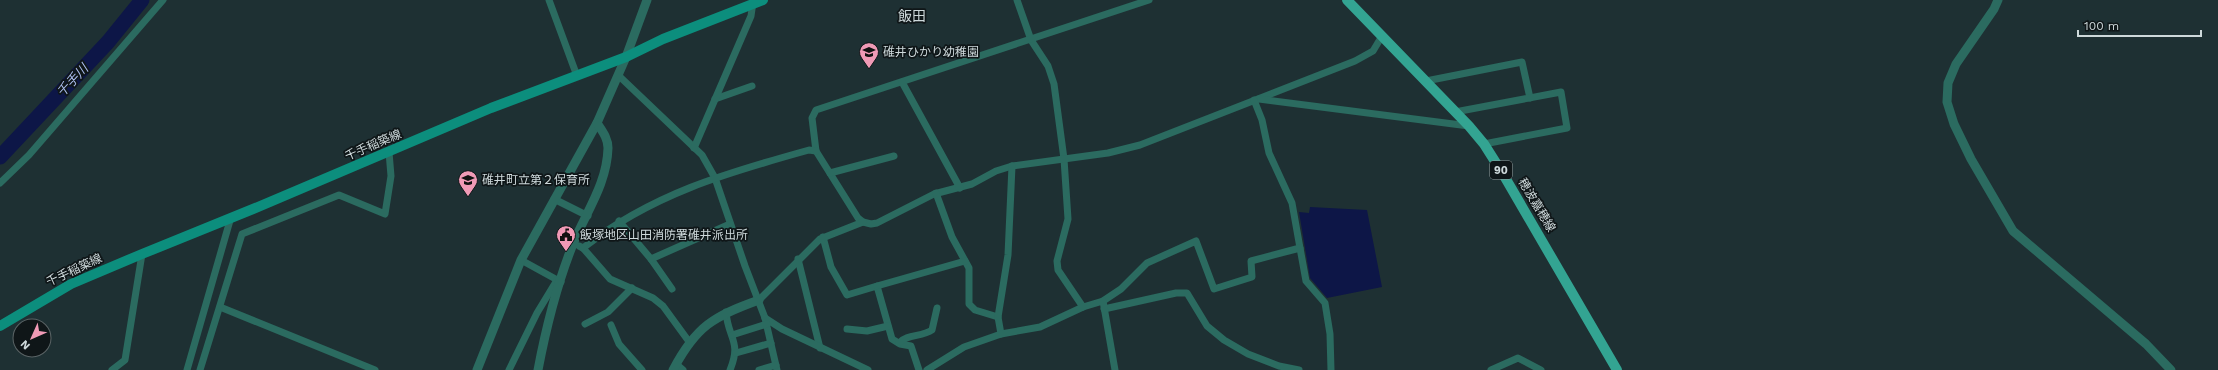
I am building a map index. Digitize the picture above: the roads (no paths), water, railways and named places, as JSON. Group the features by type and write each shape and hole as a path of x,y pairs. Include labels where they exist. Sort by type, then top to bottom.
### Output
{"main road":[{"name":"千手稲築線","path":"0,326 71,284 491,108 626,57 663,39 753,2 763,0"},
{"name":"穂波嘉穂線","path":"1347,0 1456,112 1484,144 1534,224 1617,370"}],"street":[{"path":"0,183 29,155 163,0"},
{"path":"549,0 577,76"},
{"path":"477,370 521,260 597,123 626,57 647,0"},
{"path":"1017,0 1031,40 1048,66 1054,84 1064,159 1068,219 1057,261 1058,270 1083,307"},
{"path":"1149,0 816,110 812,118 816,151 852,209 864,222 871,224 886,220 902,209 936,193 960,188 1012,166 1108,153 1140,145 1364,57 1373,51 1382,36"},
{"path":"1998,0 1994,9 1956,64 1948,83 1947,102 1954,124 1971,159 2013,231 2146,344 2172,370"},
{"path":"694,148 751,16 753,2"},
{"path":"1426,81 1522,62 1530,98"},
{"path":"618,75 708,163 715,178 744,266 759,300 766,321 776,368 759,370"},
{"path":"902,82 960,188"},
{"path":"715,99 752,86"},
{"path":"1456,112 1561,92 1567,128 1484,144"},
{"path":"1255,99 1469,126"},
{"path":"1255,99 1262,120 1269,153 1292,203 1306,281 1325,303 1330,334 1331,370"},
{"path":"538,370 543,342 559,281 573,244 588,216 601,184 608,147 606,137 597,123"},
{"path":"583,248 619,221 662,198 715,178 809,150 816,151"},
{"path":"200,370 242,234 339,195 385,214 391,176 389,152"},
{"path":"830,173 894,156"},
{"path":"1002,334 998,318 1008,255 1012,166"},
{"path":"936,193 952,237 965,261 970,275 969,304 975,310 998,318"},
{"path":"554,199 588,216"},
{"path":"187,370 231,217"},
{"path":"619,221 651,259 672,289"},
{"path":"678,368 690,343 707,325 726,312 759,300 798,259 822,237 864,222"},
{"path":"651,259 730,224"},
{"path":"822,237 831,266 847,295 965,261"},
{"path":"1103,305 1147,263 1196,241 1214,289 1252,277 1251,261 1300,248"},
{"path":"573,244 583,248 610,279 653,298 662,306 690,343"},
{"path":"112,370 125,360 142,254"},
{"path":"798,259 820,348"},
{"path":"521,260 559,281"},
{"path":"509,370 537,313 559,281"},
{"path":"877,286 892,339 899,343 911,346 919,370"},
{"path":"585,324 608,312 632,288"},
{"path":"927,370 964,347 1002,334 1040,327 1083,307 1176,293 1187,293 1207,326 1224,340 1248,354 1279,366 1299,370"},
{"path":"1103,305 1115,370"},
{"path":"220,307 375,370"},
{"path":"899,343 906,338 921,335 932,330 937,308"},
{"path":"726,312 735,342 736,353 730,370"},
{"path":"732,335 766,321 868,370"},
{"path":"610,325 619,344 642,370"},
{"path":"847,329 867,331 888,326"},
{"path":"736,353 771,343"},
{"path":"1491,370 1518,358 1541,370"}],"waterway":[{"name":"千手川","path":"0,157 108,42 142,0"}],"place":[{"name":"碓井ひかり幼稚園","path":"869,69"},
{"name":"碓井町立第２保育所","path":"468,197"},
{"name":"飯塚地区山田消防署碓井派出所","path":"566,252"}],"district":[{"name":"飯田","path":"912,16"}]}
